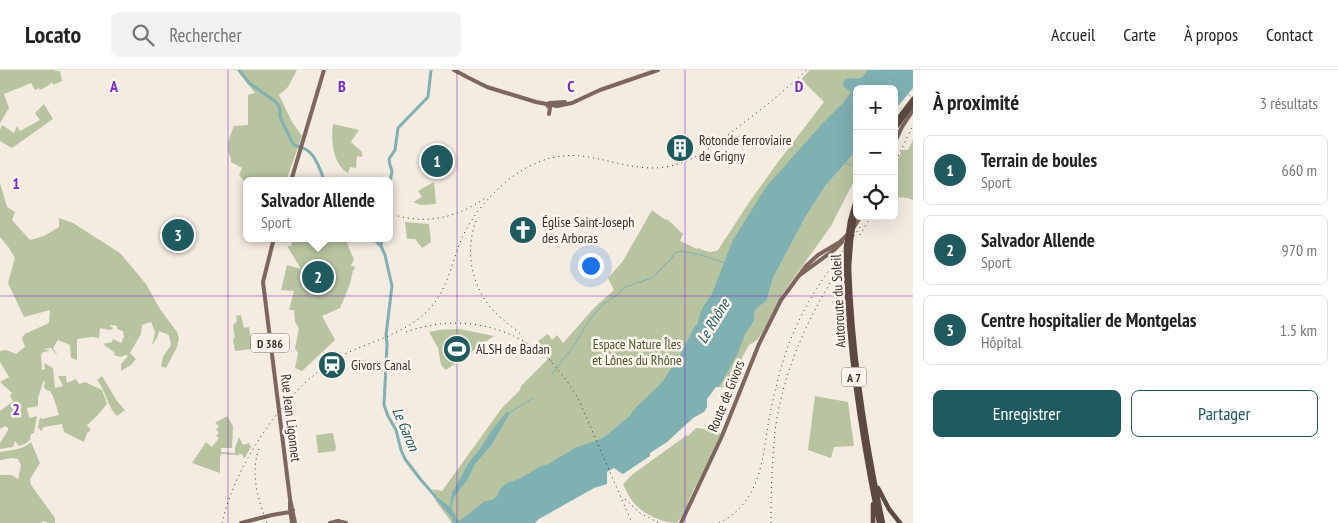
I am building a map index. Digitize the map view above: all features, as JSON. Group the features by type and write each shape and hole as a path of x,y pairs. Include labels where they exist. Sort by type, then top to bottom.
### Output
{"highway":[{"path":"898,119 913,99"},
{"path":"898,125 913,104"},
{"name":"Autoroute du Soleil","path":"853,210 846,247 852,362 859,417 879,523"},
{"name":"Autoroute du Soleil","path":"854,220 849,267 856,357 872,467 883,523"},
{"path":"872,467 883,499 900,523"},
{"path":"872,488 873,523"}],"main road":[{"path":"292,177 324,70"},
{"path":"454,70 482,85 547,105 572,102 654,70"},
{"path":"458,70 502,90 541,102 557,104"},
{"path":"623,81 658,70"},
{"path":"547,105 550,110 549,114"},
{"path":"898,136 913,110"},
{"name":"Route de Givors","path":"795,280 836,246 850,232 858,220"},
{"name":"Rue Jean Ligonnet","path":"273,242 263,280 294,523"},
{"name":"Route de Givors","path":"681,523 722,436 765,330 781,300 806,266 818,255 836,246"},
{"path":"811,267 812,262 818,255"},
{"path":"240,523 291,510"},
{"path":"331,523 338,521 346,523"},
{"path":"331,523 339,523"}],"green space":[{"path":"0,70 55,70 60,71 62,81 53,85 52,82 40,90 39,88 35,90 31,83 4,94 9,108 0,123"},
{"path":"237,70 297,70 288,87 279,95 292,122 302,136 287,177 243,177 243,180 239,175 242,168 231,162 228,142 234,126 248,125 248,95 255,93"},
{"name":"Espace Nature Îles et Lônes du Rhône","path":"810,70 899,70 866,85 853,85 853,96 681,399 496,523 452,523 435,500 438,497 432,489 442,491 502,408 551,356 538,341 548,334 552,340 557,335 563,343 595,307 614,290 608,278 623,261 652,210 668,220 683,234 680,241 708,252 718,250 778,162 824,102 801,79"},
{"path":"44,104 53,119 12,148 0,141 2,125 14,133 17,126 20,131 40,120 35,113"},
{"path":"333,124 359,130 351,142 362,152 362,157 357,156 356,168 350,167 348,173 339,164 334,151"},
{"path":"913,140 913,200 898,197 898,159 902,150 908,150"},
{"path":"853,155 853,183 831,226 783,293 762,333 757,340 749,345 729,382 728,388 719,387 754,321 755,310 767,300 773,278 806,216 826,185"},
{"path":"434,182 436,204 421,205 413,202 422,197 418,191"},
{"path":"0,183 7,207 15,212 12,220 30,240 44,236 59,227 59,218 73,223 120,253 146,284 179,338 177,347 166,368 161,366 163,357 171,345 169,335 159,331 152,345 155,332 151,322 142,325 141,334 130,353 136,359 131,365 121,371 121,364 128,356 120,357 114,355 115,353 103,344 112,342 113,339 121,343 124,337 123,331 117,329 117,326 109,326 114,328 110,330 100,328 99,338 77,339 77,360 71,358 70,345 58,340 53,348 58,356 51,348 44,349 50,351 43,352 41,355 42,370 45,369 44,363 53,368 55,388 63,386 58,376 66,376 67,383 76,379 79,384 85,382 102,390 107,404 87,425 91,430 87,433 84,442 64,432 62,424 44,427 41,431 38,427 40,417 42,419 59,415 53,396 44,387 45,381 38,398 38,406 27,408 29,418 37,416 34,433 31,434 30,440 19,446 15,441 13,447 0,449 0,443 8,428 5,426 0,429 0,411 13,401 10,396 12,393 0,382 9,377 0,362 0,351 6,350 16,354 25,347 22,338 25,334 49,323 50,310 24,317 8,283 15,258 0,237"},
{"path":"405,222 429,224 431,242 422,248 415,239 407,239"},
{"path":"292,242 347,242 354,260 351,265 355,269 353,270 350,284 340,308 322,316 335,340 302,371 295,368 298,353 295,349 299,328 295,322 294,310 289,310 294,291 281,290 287,265 301,269 287,246 291,246"},
{"path":"241,315 244,328 249,327 253,349 235,351 233,325 237,321 236,316"},
{"name":"ALSH de Badan","path":"459,329 494,336 446,370 441,365 438,348 429,332"},
{"path":"102,376 117,401 125,410 117,416 97,380"},
{"path":"815,396 848,402 854,446 834,447 831,458 808,450"},
{"path":"227,416 233,426 232,448 221,448 221,452 235,453 239,437 243,445 249,443 251,447 244,459 242,454 238,456 221,454 220,473 192,463 206,442 212,447 219,438 216,436 219,432 216,430 219,426 215,423"},
{"path":"696,428 719,431 721,434 677,523 653,517 633,502 623,484 633,474 688,436"},
{"path":"333,433 335,451 318,453 316,435 307,436"},
{"path":"31,442 40,463 30,479 31,485 55,518 55,523 43,521 42,523 0,523 0,475 11,475 18,479 21,465 18,459 0,460 0,452 20,448"}],"water":[{"name":"Le Rhône","path":"868,70 913,70 913,88 898,106 898,85 853,85 853,155 826,185 806,216 773,278 767,300 755,310 754,321 745,335 737,355 719,387 716,387 707,399 707,407 704,412 693,418 667,442 650,453 650,456 623,474 614,468 607,472 607,484 594,488 535,523 452,523 452,518 433,494 450,507 452,493 470,461 507,412 510,413 492,444 475,464 467,480 454,497 451,508 458,520 461,520 485,501 492,500 507,483 521,478 575,448 603,438 629,417 637,406 659,386 678,359 695,326 698,324 704,305 711,296 733,240 766,187 843,103 851,92 843,86 844,80 851,78 859,79"}],"waterway":[{"path":"239,70 249,83 276,102 280,108 280,117 293,144 311,153 323,177"},
{"name":"Le Garon","path":"391,177 392,171 389,159 395,150 398,128 428,97 431,70"},
{"path":"845,163 853,167"},
{"path":"376,242 381,246"},
{"name":"Le Garon","path":"382,242 392,286 386,335 384,405 396,430 405,459 436,497"},
{"path":"653,277 675,253 681,251 701,255 724,263"},
{"path":"552,374 573,347 590,319 604,303 617,295 623,288 652,278"},
{"path":"509,413 533,398"}],"railway":[{"path":"222,523 229,500 251,452 283,406 321,369 341,356 389,336 422,316 432,306 442,291 461,240 473,218 490,196 511,178 532,165 565,156 594,158 638,167 654,168 679,164 701,154 722,140 807,70"},
{"path":"898,157 913,125"},
{"path":"398,216 421,219 443,217 465,210 485,198"},
{"path":"860,235 869,220"},
{"path":"476,221 471,243 471,255 472,266 479,288 491,308 523,336"},
{"path":"719,523 733,514 744,503 752,490 762,461 777,381 791,339 803,312 818,287 861,226"},
{"path":"771,523 776,424 785,382 808,323 840,267"},
{"path":"406,332 426,326 445,324 465,323 484,326 521,340 554,364"},
{"path":"549,359 578,398 632,523"},
{"path":"259,449 256,458 255,477 258,496 267,523"},
{"path":"625,499 640,513 659,523"}],"place":[{"name":"Rotonde ferroviaire de Grigny","path":"680,148"},
{"name":"Terrain de boules","path":"437,161"},
{"name":"Église Saint-Joseph des Arboras","path":"523,230"},
{"name":"Centre hospitalier de Montgelas","path":"178,235"},
{"name":"Salvador Allende","path":"318,277"},
{"name":"ALSH de Badan","path":"457,349"},
{"name":"Givors Canal","path":"332,365"}]}
